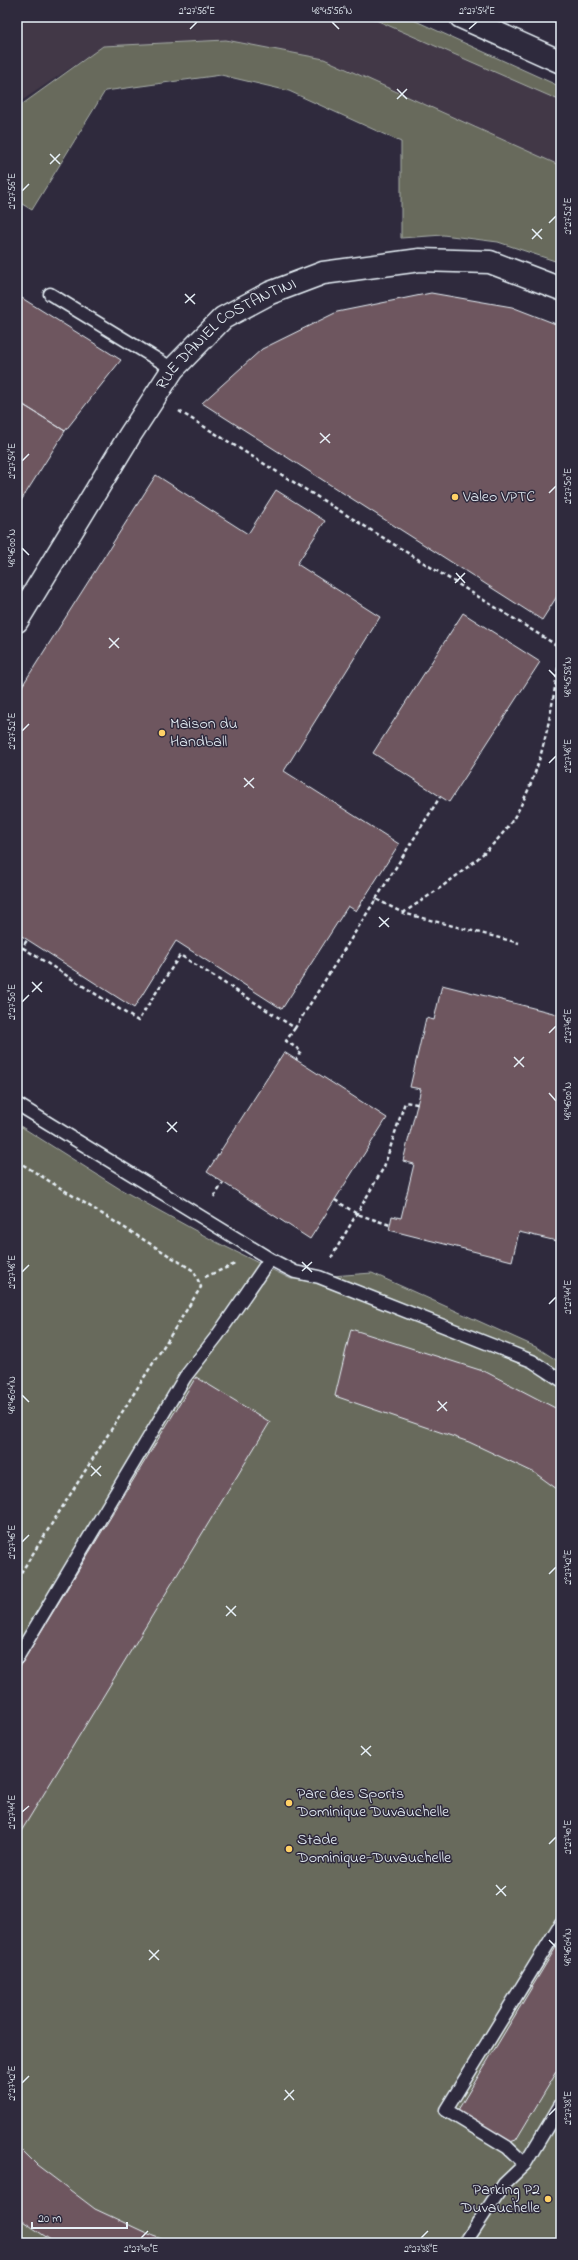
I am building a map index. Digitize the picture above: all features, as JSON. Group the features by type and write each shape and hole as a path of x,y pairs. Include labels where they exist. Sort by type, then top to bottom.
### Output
{"street":[{"path":"462,17 561,62"},
{"name":"RUE DANIEL COSTANTINI","path":"17,621 130,435 173,369 223,318 270,293 323,273 420,260 490,262 561,289"}],"lane":[{"path":"50,294 173,369"},
{"path":"17,1104 270,1259 295,1272 319,1277 532,1361 561,1380"},
{"path":"17,1658 185,1377 270,1259"},
{"path":"525,2164 507,2147 446,2110 561,1923"},
{"path":"465,2243 504,2184 525,2164 561,2104"}],"path":[{"path":"546,17 561,24"},
{"path":"179,411 561,649 545,742 529,788 515,817 489,848 466,868 432,894 403,913"},
{"path":"555,685 561,686"},
{"path":"296,1060 301,1050 286,1041 440,797"},
{"path":"376,899 403,913 520,943"},
{"path":"17,956 27,940"},
{"path":"17,944 138,1021 180,955 295,1028"},
{"path":"319,1277 384,1167 405,1102 417,1104"},
{"path":"17,1161 194,1271 200,1287 17,1579"},
{"path":"335,1200 357,1214 390,1225"}],"shaded area":[{"path":"17,17 369,17 561,101 561,166 324,59 226,40 103,46 17,104"}],"green space":[{"path":"369,17 407,17 561,87 561,101"},
{"path":"226,40 324,59 561,166 561,263 498,242 443,235 401,238 401,142 289,91 221,75 105,91 32,210 17,201 17,108 103,46"},
{"name":"Parc des Sports Dominique Duvauchelle","path":"17,1124 120,1189 216,1242 291,1279 372,1273 536,1347 561,1363 561,2243 17,2243"}],"building":[{"name":"Valeo VPTC","path":"431,293 512,307 561,326 561,590 542,620 202,403 262,349 337,312"},
{"path":"17,295 121,360 65,431 17,401"},
{"path":"17,401 65,431 17,507"},
{"name":"Maison du Handball","path":"156,475 248,534 276,490 325,521 297,564 380,617 284,771 399,844 356,911 348,906 282,1009 176,941 134,1008 17,933 17,694"},
{"path":"463,613 540,662 449,802 373,753"},
{"path":"442,985 561,1015 561,1242 519,1232 512,1261 389,1230 392,1216 401,1218 414,1164 403,1161 421,1089 410,1087 426,1018 434,1020"},
{"path":"284,1052 387,1118 310,1239 207,1172"},
{"path":"351,1329 486,1372 561,1411 561,1492 535,1473 469,1442 335,1396"},
{"path":"196,1377 270,1422 17,1838 17,1671"},
{"path":"561,1939 561,2065 516,2140 510,2142 458,2110"},
{"path":"17,2145 37,2165 95,2209 153,2236 173,2243 55,2243 17,2217"}],"place":[{"name":"Valeo VPTC","path":"455,497"},
{"name":"Maison du Handball","path":"162,733"},
{"name":"Parc des Sports Dominique Duvauchelle","path":"289,1803"},
{"name":"Stade Dominique-Duvauchelle","path":"289,1849"},
{"name":"Parking P2 Duvauchelle","path":"548,2199"}]}
